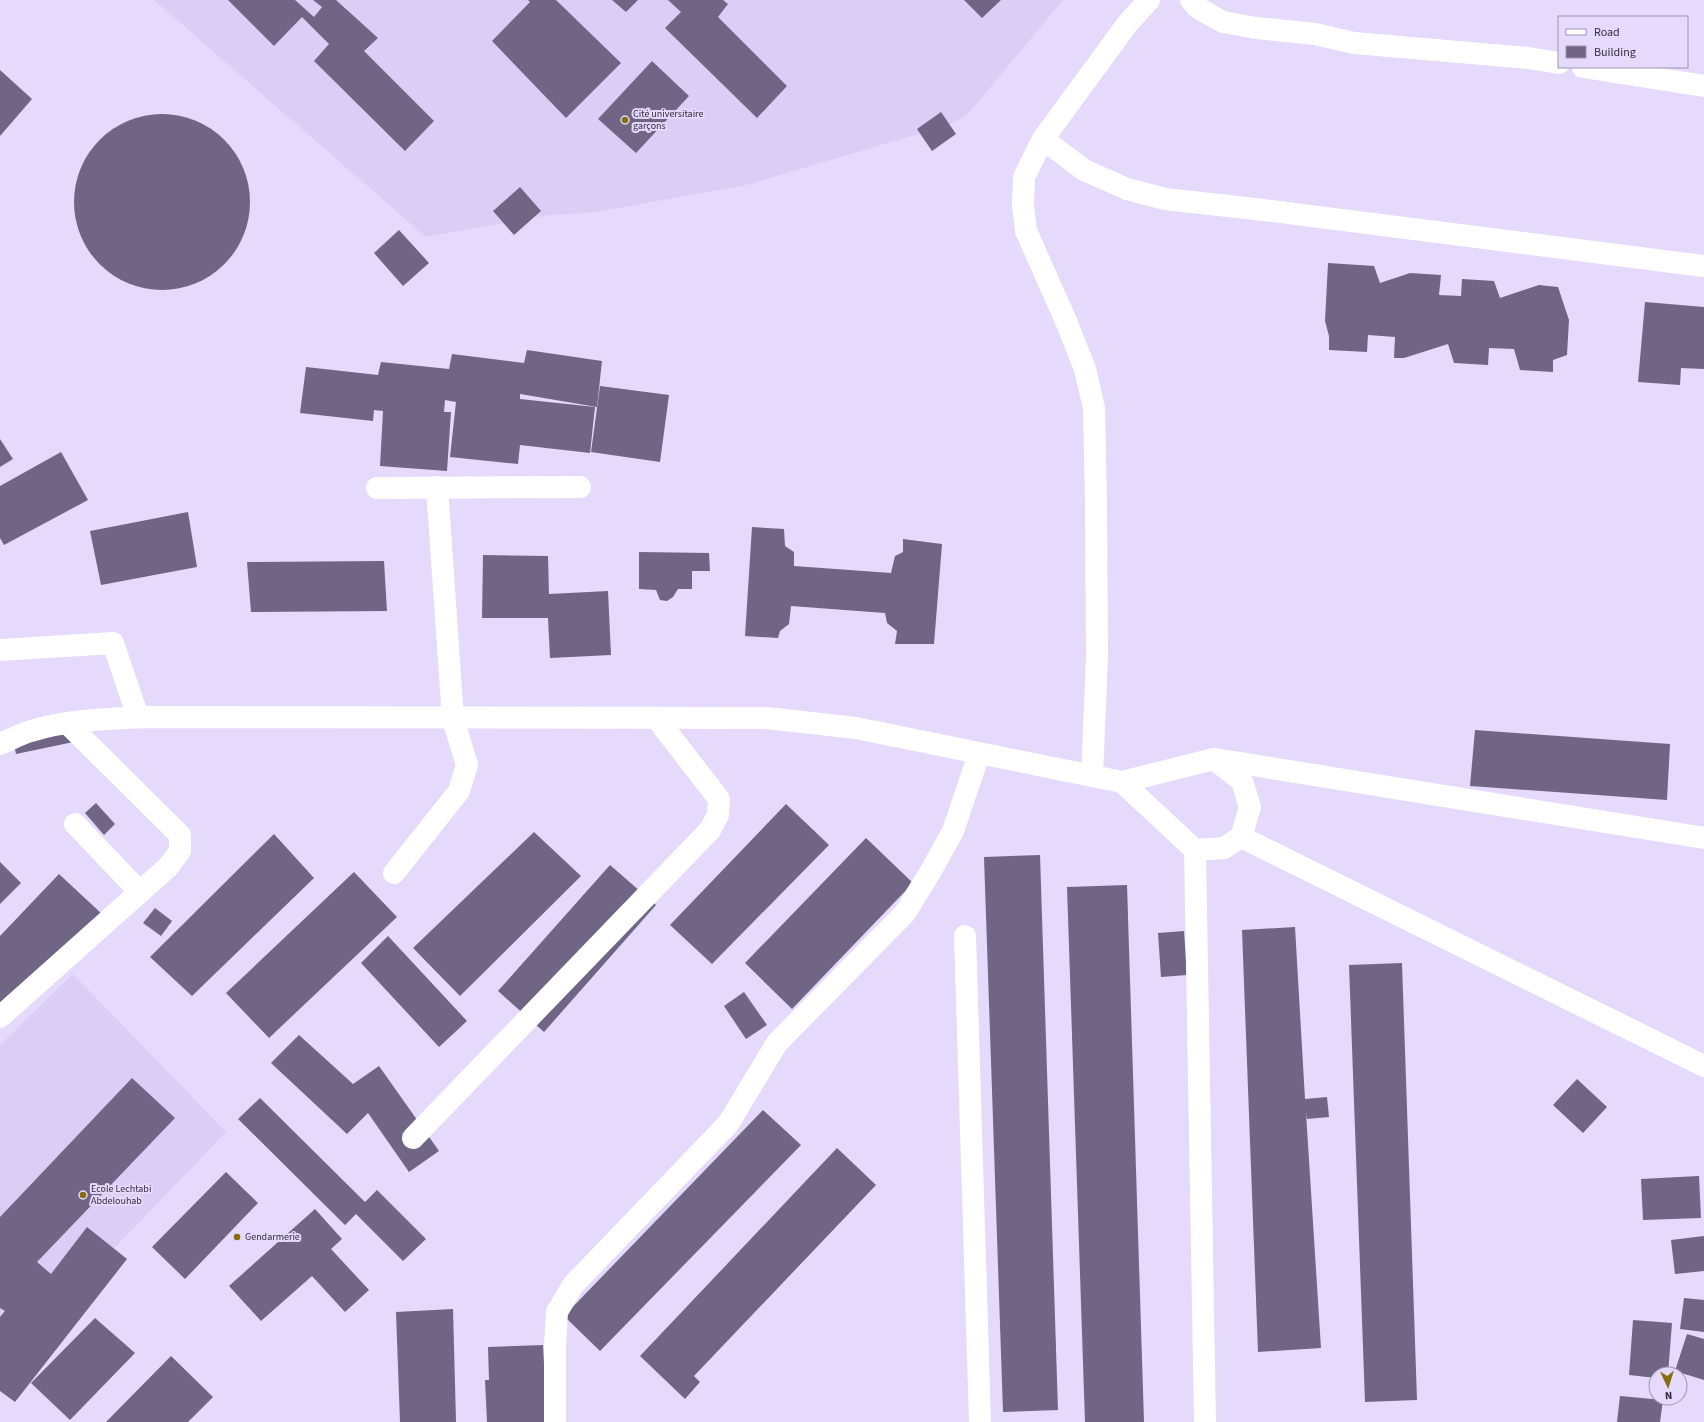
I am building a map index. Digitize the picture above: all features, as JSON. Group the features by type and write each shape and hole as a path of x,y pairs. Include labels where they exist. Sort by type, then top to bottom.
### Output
{"street":[{"path":"1092,776 1097,657 1094,408 1085,370 1066,322 1026,231 1023,205 1024,178 1043,139 1128,23 1149,0"},
{"path":"1191,0 1198,8 1223,22 1256,28 1315,34 1354,43 1528,58 1558,63"},
{"path":"1589,68 1704,86"},
{"path":"1043,139 1084,170 1128,189 1165,199 1272,211 1704,266"},
{"path":"394,873 459,791 467,765 453,719 437,487"},
{"path":"376,488 580,487"},
{"path":"0,650 113,643 138,717"},
{"path":"0,744 31,731 87,720 138,717 453,719 767,718 856,728 1122,782 1214,759 1704,838"},
{"path":"413,1138 710,830 718,815 718,799 657,719"},
{"path":"0,1017 168,867 180,851 180,835 68,724"},
{"path":"555,1422 555,1346 557,1312 573,1285 728,1124 777,1043 905,913 953,831 979,754"},
{"path":"1196,850 1224,848 1242,837 1250,807 1242,781 1214,759"},
{"path":"1122,782 1196,850 1205,1422"},
{"path":"75,824 140,892"},
{"path":"1242,837 1704,1066"},
{"path":"965,936 980,1422"}],"shaded area":[{"name":"Cité universitaire garçons","path":"154,0 1063,0 967,115 949,125 746,185 596,212 549,215 426,237"},
{"name":"Ecole Lechtabi Abdelouhab","path":"73,974 226,1132 0,1367 0,1045"}],"building":[{"path":"228,0 295,0 314,17 322,7 313,0 336,0 378,38 364,51 434,121 405,151 314,61 329,44 302,17 274,46"},
{"path":"528,0 556,0 621,63 566,118 492,41 530,2"},
{"path":"612,0 638,0 626,12"},
{"path":"668,0 723,0 728,4 718,17 787,86 757,118 665,28 681,12"},
{"path":"964,0 1001,0 982,18"},
{"path":"652,61 689,96 636,153 598,119"},
{"path":"0,70 32,99 0,136"},
{"path":"941,112 956,134 932,151 917,129"},
{"path":"171,114 196,120 204,124 218,134 230,146 244,168 249,185 249,219 244,236 230,258 218,270 196,284 179,289 153,290 128,284 120,280 106,270 94,258 80,236 75,219 74,193 80,168 84,160 94,146 106,134 128,120 145,115"},
{"path":"520,187 541,211 514,235 493,211"},
{"path":"399,230 429,263 403,286 374,253"},
{"path":"1328,263 1374,266 1380,283 1410,273 1441,275 1439,295 1461,296 1462,279 1494,281 1500,298 1539,285 1558,287 1569,320 1567,355 1553,360 1553,372 1520,370 1514,349 1489,348 1488,365 1454,363 1448,344 1404,358 1394,358 1395,337 1368,335 1367,352 1329,350 1329,336 1325,321"},
{"path":"1645,302 1704,307 1704,369 1681,368 1680,385 1638,382"},
{"path":"527,350 602,361 597,407 520,394 520,399 595,407 590,453 520,445 518,464 450,457 456,402 445,400 444,412 451,412 447,471 380,466 383,411 374,410 373,421 300,413 306,367 378,375 381,362 449,369 452,354 524,363"},
{"path":"600,386 669,395 660,462 591,452"},
{"path":"0,439 13,459 0,467"},
{"path":"61,452 88,500 4,545 0,538 0,486"},
{"path":"188,512 197,567 101,585 90,531"},
{"path":"752,527 784,529 785,546 794,552 794,566 891,573 895,556 903,552 903,539 942,544 934,644 895,644 897,631 887,623 885,613 791,606 789,624 780,631 778,638 745,636"},
{"path":"639,552 709,553 710,571 692,571 692,589 678,589 673,597 667,601 660,600 656,590 639,589"},
{"path":"483,555 548,556 549,594 608,591 611,655 550,658 548,618 482,618"},
{"path":"384,561 387,611 251,612 247,562"},
{"path":"1475,730 1670,744 1667,800 1470,786"},
{"path":"54,731 83,740 16,754 13,740"},
{"path":"96,803 115,824 104,835 85,813"},
{"path":"786,804 829,845 712,964 670,925"},
{"path":"534,832 581,876 460,996 413,948"},
{"path":"274,834 314,878 192,996 150,957"},
{"path":"866,838 913,883 792,1009 745,963"},
{"path":"1040,855 1058,1410 1003,1412 984,857"},
{"path":"0,862 21,883 0,904"},
{"path":"610,865 656,905 544,1032 498,991"},
{"path":"354,872 397,917 269,1038 226,993"},
{"path":"59,874 103,915 0,1024 0,936"},
{"path":"1127,885 1144,1422 1085,1422 1067,887"},
{"path":"155,908 172,921 161,936 143,923"},
{"path":"1295,927 1305,1099 1327,1097 1329,1117 1307,1119 1306,1113 1321,1348 1258,1352 1242,930"},
{"path":"1184,931 1187,975 1161,977 1158,933"},
{"path":"388,936 467,1021 439,1047 361,963"},
{"path":"1402,963 1417,1400 1365,1402 1349,965"},
{"path":"744,992 767,1025 746,1039 724,1006"},
{"path":"299,1035 353,1084 379,1066 439,1151 409,1172 368,1113 347,1134 271,1063"},
{"path":"132,1078 175,1118 37,1262 51,1274 87,1227 127,1259 15,1402 0,1391 0,1317 5,1311 0,1308 0,1217"},
{"path":"1577,1079 1607,1107 1583,1133 1553,1105"},
{"path":"260,1098 365,1202 377,1190 426,1239 403,1261 356,1214 345,1225 238,1119"},
{"path":"763,1110 801,1145 600,1351 564,1316"},
{"path":"837,1148 876,1185 694,1376 700,1382 685,1399 640,1356"},
{"path":"226,1172 258,1203 185,1279 152,1247"},
{"path":"1699,1176 1701,1218 1643,1220 1641,1179"},
{"path":"315,1209 342,1239 331,1249 369,1290 345,1312 312,1276 261,1321 229,1286"},
{"path":"1704,1236 1704,1271 1675,1274 1671,1240"},
{"path":"1684,1298 1704,1300 1704,1332 1680,1329"},
{"path":"453,1309 456,1422 400,1422 396,1312"},
{"path":"95,1318 135,1353 70,1420 31,1383"},
{"path":"1633,1320 1672,1323 1669,1366 1648,1366 1648,1377 1629,1375"},
{"path":"1687,1334 1704,1339 1704,1380 1688,1375 1688,1366 1677,1366"},
{"path":"543,1345 547,1422 487,1422 485,1380 489,1380 488,1347"},
{"path":"171,1356 213,1397 188,1422 106,1422"},
{"path":"1620,1396 1648,1399 1648,1406 1662,1406 1660,1422 1617,1422"}],"place":[{"name":"Cité universitaire garçons","path":"625,120"},
{"name":"Ecole Lechtabi Abdelouhab","path":"83,1195"},
{"name":"Gendarmerie","path":"237,1237"}]}
